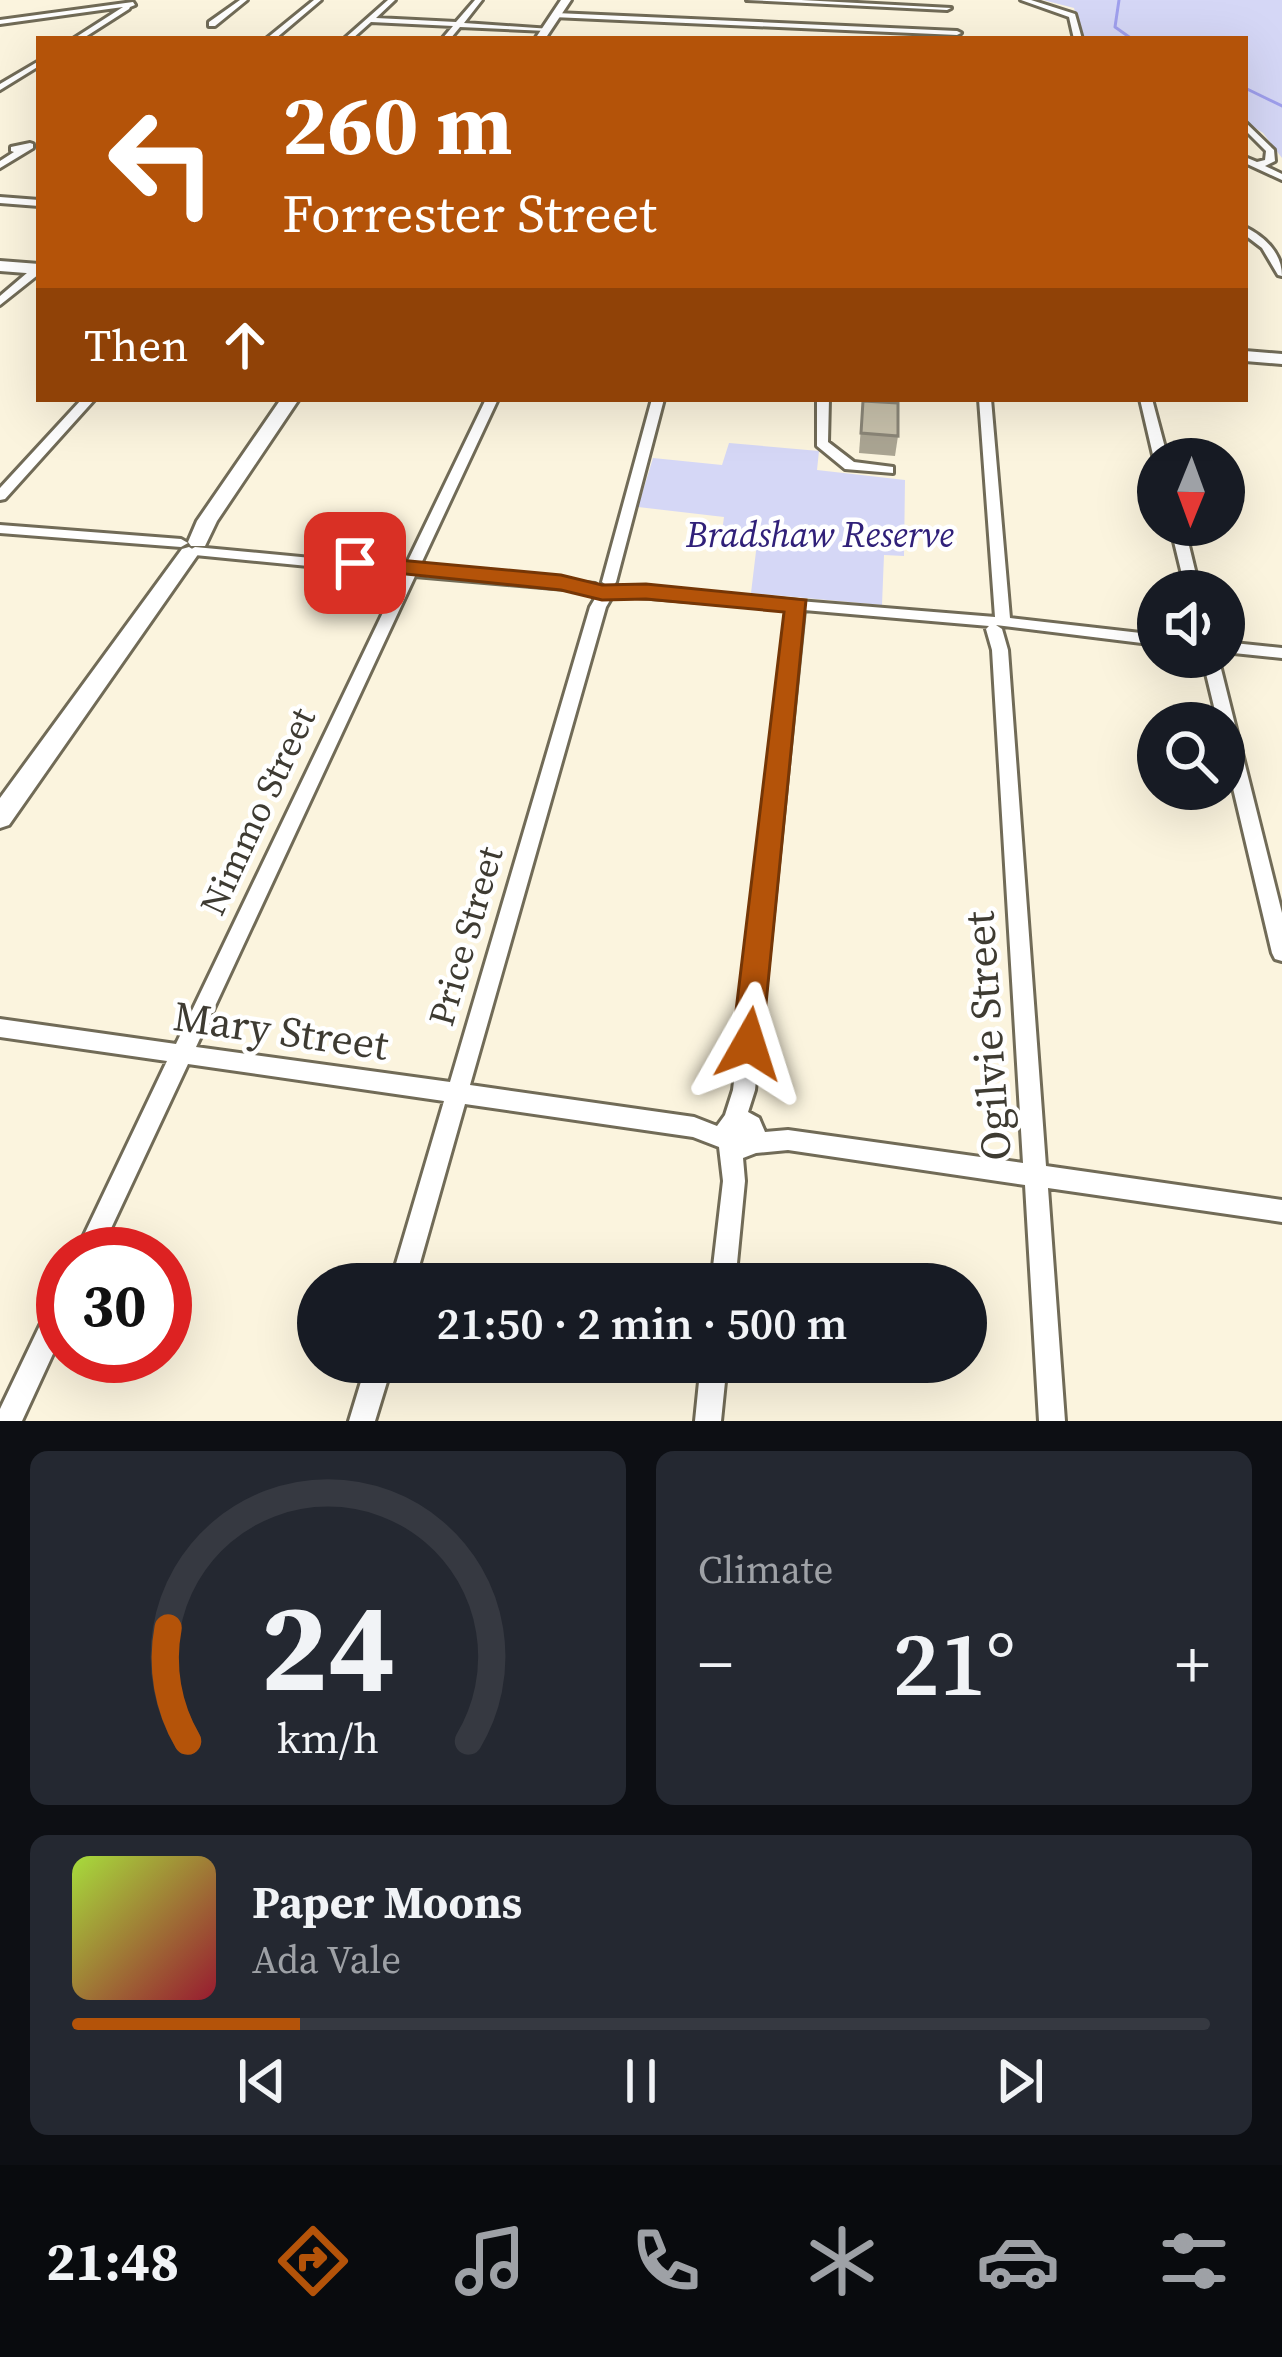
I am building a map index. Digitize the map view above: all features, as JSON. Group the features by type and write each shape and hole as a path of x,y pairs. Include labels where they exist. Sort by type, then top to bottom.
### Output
{"street":[{"path":"212,25 244,0"},
{"path":"274,36 318,0"},
{"path":"351,36 392,0"},
{"path":"449,36 479,0"},
{"path":"370,20 544,34 566,0"},
{"path":"739,23 748,0 947,8"},
{"path":"556,15 957,36 956,14 947,8 918,0 906,7"},
{"path":"1026,1 1072,16 1077,36"},
{"path":"2,23 136,2"},
{"path":"82,36 136,2"},
{"path":"0,88 36,65"},
{"path":"1248,128 1270,150 1270,161 1258,166"},
{"path":"0,146 26,148"},
{"path":"0,165 26,148"},
{"path":"1248,161 1282,177"},
{"path":"0,200 36,203"},
{"path":"1248,232 1266,246 1282,273"},
{"path":"0,266 36,269"},
{"path":"0,302 36,271"},
{"path":"1251,357 1282,357"},
{"path":"0,496 86,402"},
{"path":"0,818 288,402"},
{"name":"Nimmo Street","path":"100,1227 492,402"},
{"name":"Price Street","path":"408,1263 657,402"},
{"path":"823,402 822,443 850,466 888,470"},
{"name":"Ogilvie Street","path":"985,402 1052,1421"},
{"path":"1147,402 1156,438"},
{"path":"0,529 1137,638"},
{"path":"725,1263 797,606"},
{"path":"1245,649 1282,652"},
{"path":"1215,678 1282,952"},
{"name":"Mary Street","path":"0,1028 1282,1211"},
{"path":"8,1421 36,1362"},
{"path":"362,1421 374,1383"},
{"path":"708,1421 712,1383"}],"green space":[{"path":"1043,0 1282,0 1282,158 1263,133 1248,123 1248,36 1082,36 1074,8"},
{"name":"Bradshaw Reserve","path":"729,443 819,451 817,470 905,480 904,556 884,555 882,605 751,593 757,543 721,539 724,517 638,507 653,458 722,465"}],"building":[{"path":"863,402 898,403 898,436 861,433"}],"waterway":[{"path":"1119,0 1115,27 1128,36"},
{"path":"1248,89 1282,106"}],"route":[{"path":"355,563 561,583 602,592 646,591 797,606 749,1044"}]}
